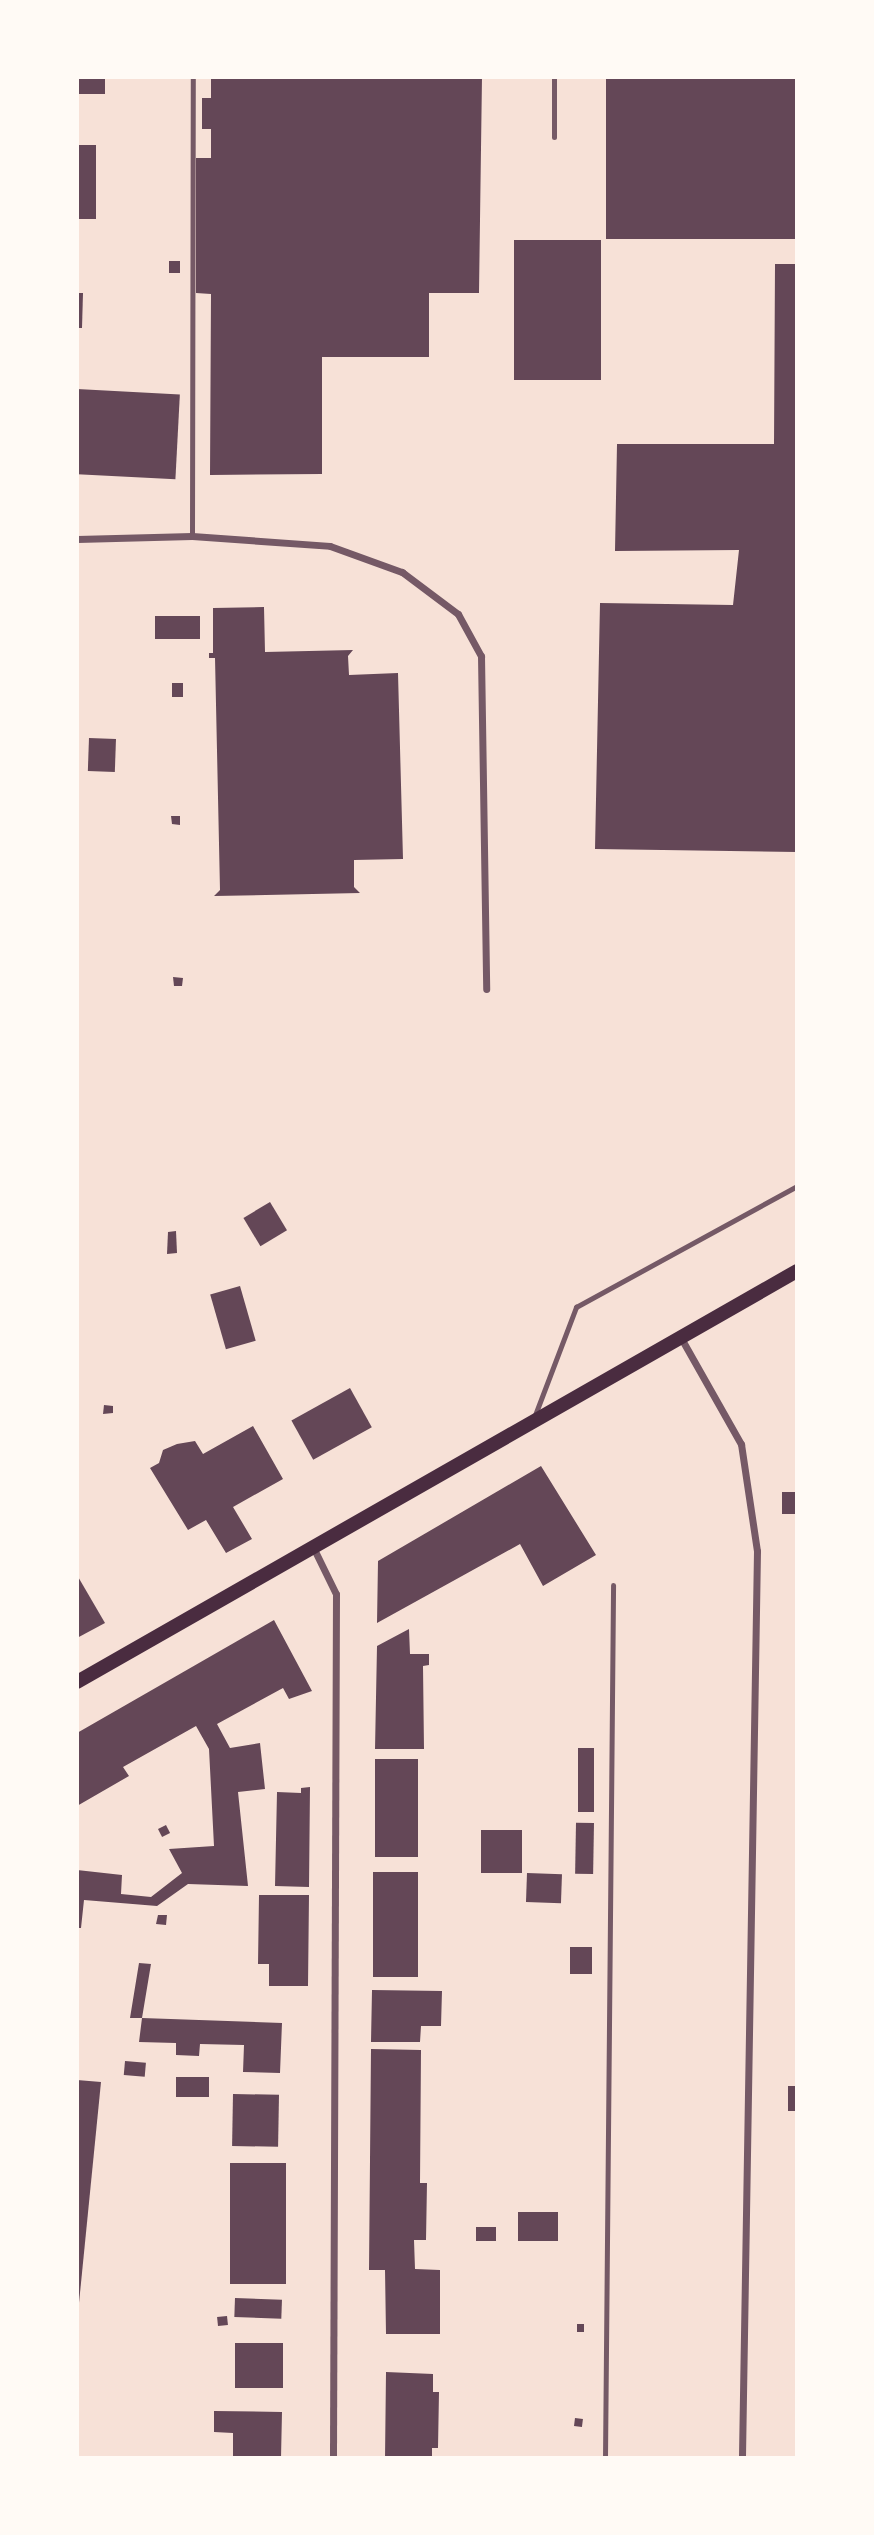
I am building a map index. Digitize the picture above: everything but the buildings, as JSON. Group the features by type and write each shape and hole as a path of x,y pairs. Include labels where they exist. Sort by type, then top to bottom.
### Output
{"main road":[{"path":"77,1682 534,1418 797,1271"}],"street":[{"path":"77,538 192,536 330,546 402,572 458,614 481,656 486,989"},
{"path":"681,1338 741,1444 757,1551 742,2458"},
{"path":"313,1546 336,1594 333,2458"}],"lane":[{"path":"192,536 193,77"},
{"path":"554,77 554,137"},
{"path":"534,1418 576,1307 797,1186"},
{"path":"605,2458 613,1585"}]}
